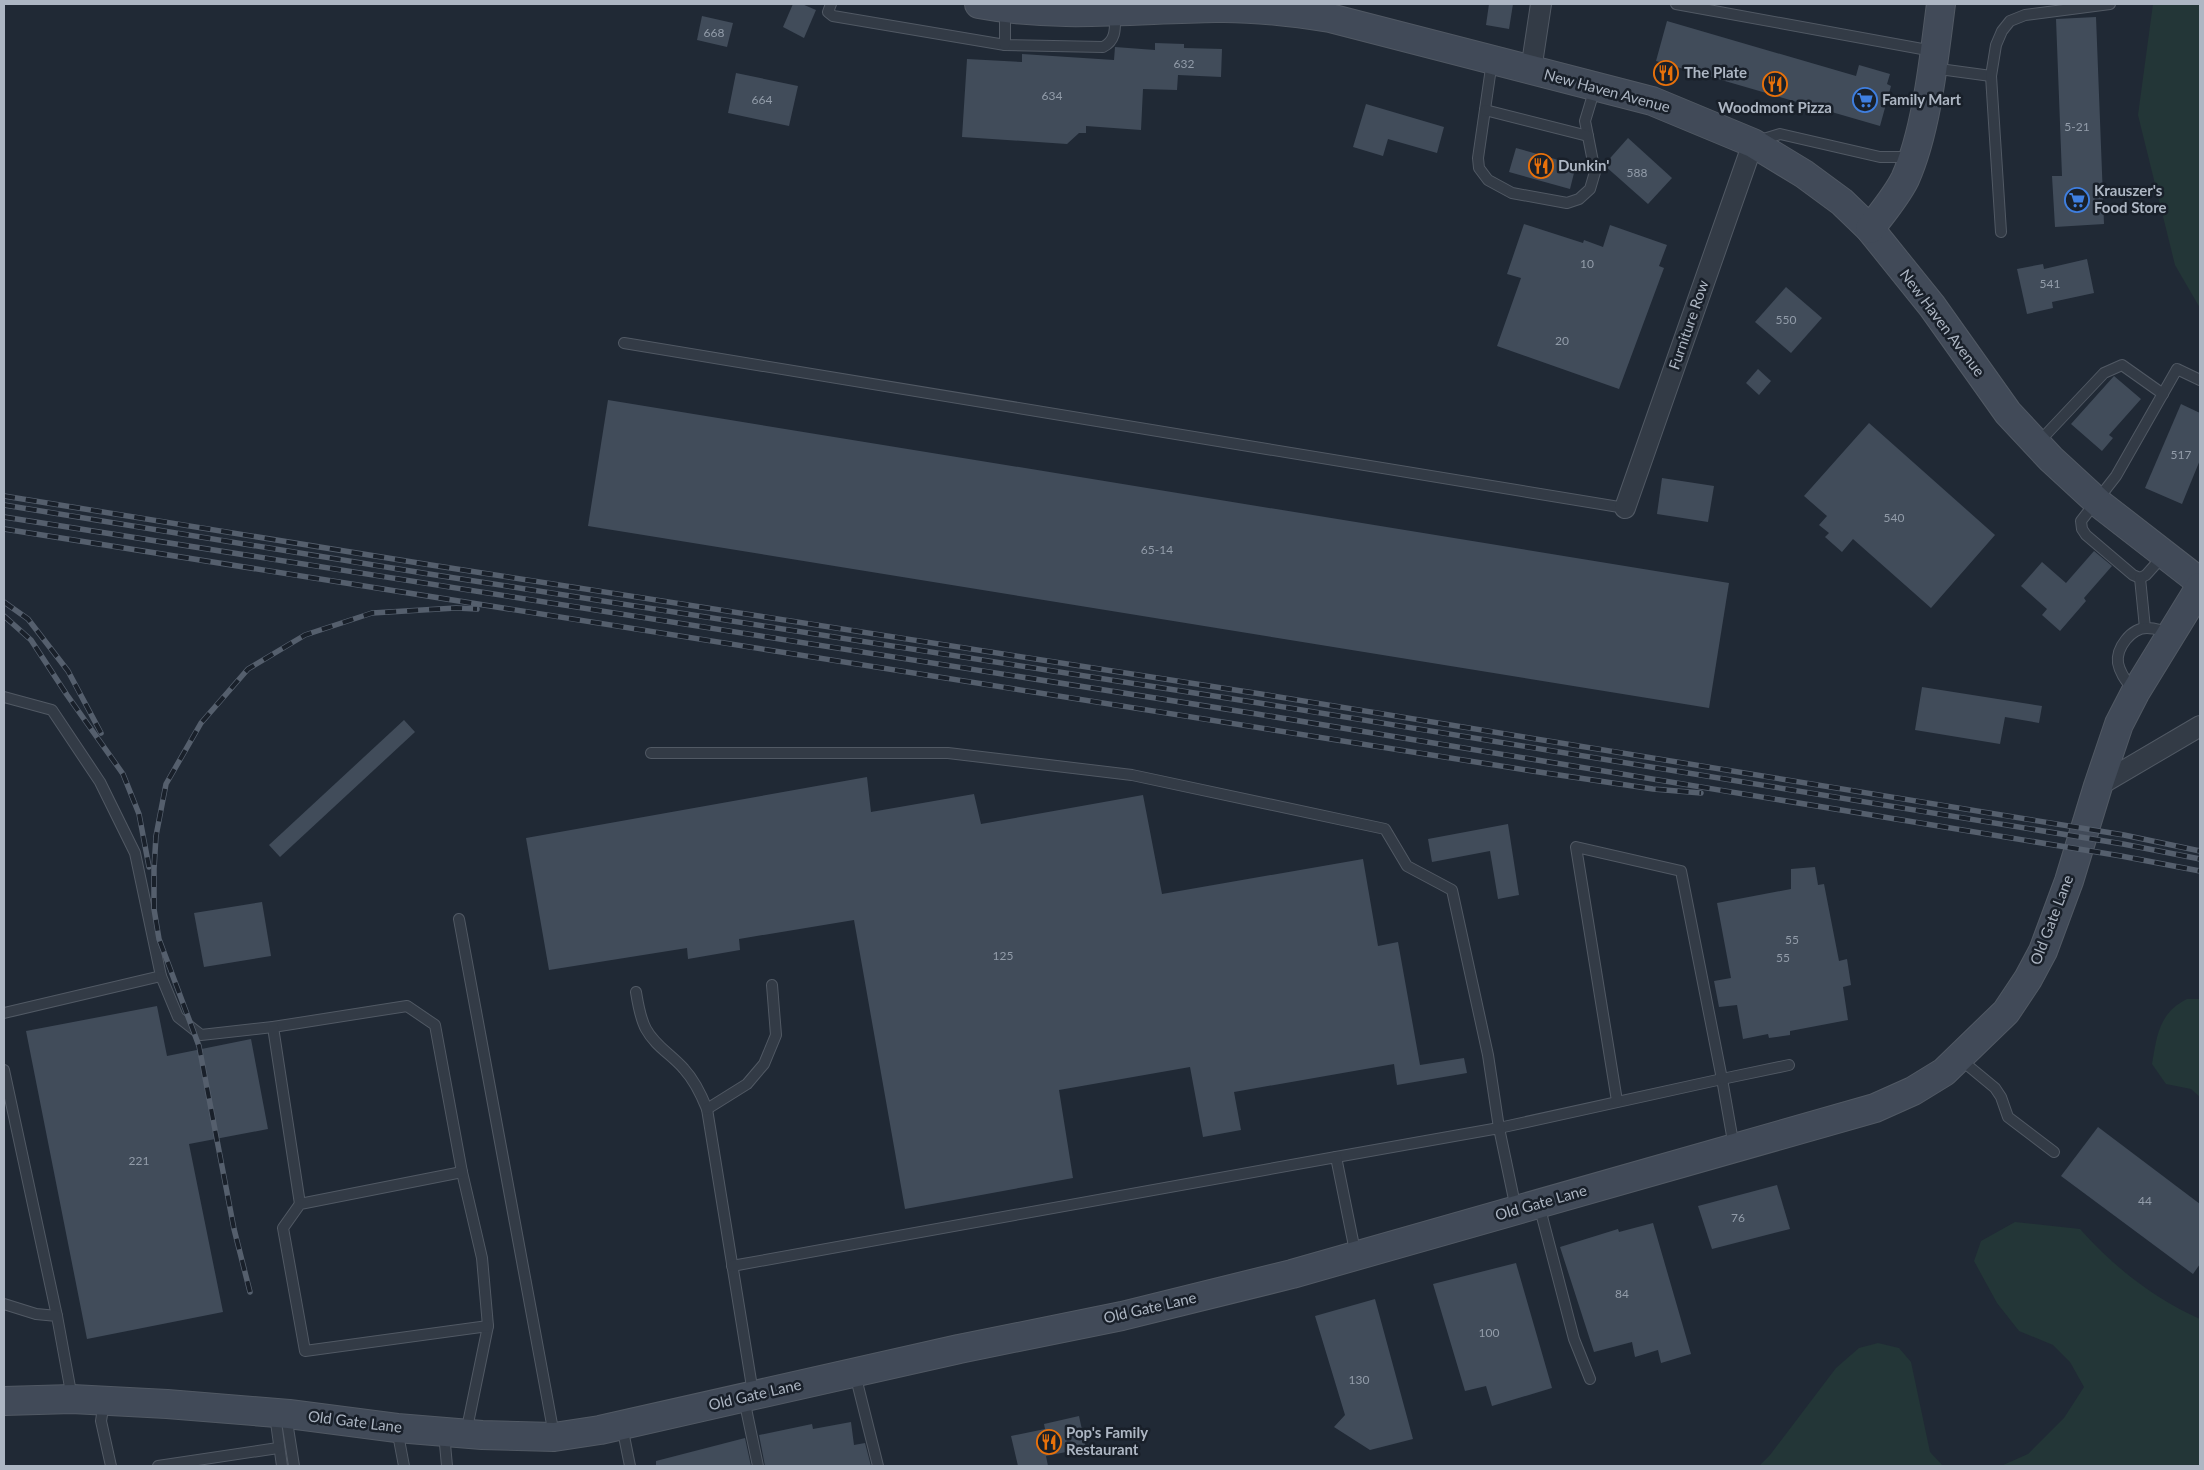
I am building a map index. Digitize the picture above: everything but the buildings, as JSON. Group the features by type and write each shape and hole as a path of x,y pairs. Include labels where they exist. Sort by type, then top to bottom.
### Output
{"main road":[{"path":"1870,229 1896,195 1905,178 1912,157 1922,120 1941,4"},
{"name":"New Haven Avenue","path":"992,6 1055,12 1216,8 1277,10 1330,18 1652,101 1753,142 1804,174 1842,202 1870,229 1932,306 2008,413 2097,502 2200,582"},
{"name":"Old Gate Lane","path":"4,1401 104,1400 281,1414 455,1433 554,1437 622,1425 1122,1316 1292,1274 1875,1108 1914,1090 1944,1072 2006,1012 2028,979 2043,951 2069,881 2119,724 2200,586"}],"street":[{"path":"1531,70 1542,4"},
{"name":"Furniture Row","path":"1625,508 1753,142"},
{"path":"2098,786 2200,726"}],"lane":[{"path":"831,4 828,12 833,16 1005,45 1103,47 1110,44 1114,37 1115,12"},
{"path":"1676,4 1933,60 1991,76"},
{"path":"2001,232 1991,76 1996,45 2002,31 2010,21 2025,15 2110,4"},
{"path":"992,6 1005,45"},
{"path":"1492,60 1478,158 1479,168 1488,180 1512,193 1567,203 1579,199 1590,189 1595,172 1585,121 1596,86"},
{"path":"1485,110 1588,136"},
{"path":"1753,142 1780,134 1880,157 1912,157"},
{"path":"624,343 1625,508"},
{"path":"2037,444 2104,373 2122,365 2163,394"},
{"path":"2163,555 2146,575 2140,578 2133,575 2086,535 2082,529 2081,521 2116,476 2177,369 2200,380"},
{"path":"2140,578 2145,628"},
{"path":"2136,693 2121,674 2118,662 2121,647 2130,635 2145,628 2172,633"},
{"path":"4,697 52,710 100,782 135,853 161,976 178,1017 202,1035 273,1027 407,1006 434,1025 462,1172 482,1258 488,1326 455,1433 448,1466"},
{"path":"651,753 948,754 1132,775 1385,829 1407,866 1452,890 1488,1054 1499,1128 1590,1379"},
{"path":"1617,1101 1576,847 1681,872 1734,1148"},
{"path":"459,919 554,1437"},
{"path":"4,1013 161,976"},
{"path":"707,1109 747,1084 764,1064 776,1035 772,985"},
{"path":"636,992 646,1029 667,1054 683,1068 700,1090 707,1109 732,1266 758,1466"},
{"path":"273,1027 300,1204"},
{"path":"1959,1059 1995,1088 2001,1097 2008,1117 2054,1152"},
{"path":"732,1266 1499,1128 1789,1065"},
{"path":"4,1070 58,1316 72,1399"},
{"path":"1336,1157 1356,1256"},
{"path":"462,1172 300,1204 282,1228 305,1351 488,1326"},
{"path":"4,1304 36,1314 58,1316"},
{"path":"855,1373 878,1466"},
{"path":"104,1400 102,1421 111,1466"},
{"path":"281,1414 278,1448 282,1466"},
{"path":"281,1414 294,1466"},
{"path":"622,1425 630,1466"},
{"path":"397,1428 404,1466"},
{"path":"158,1466 278,1448"}],"shaded area":[{"path":"2153,4 2200,4 2200,308 2175,265 2138,115"},
{"path":"2187,999 2200,999 2200,1097 2191,1089 2166,1084 2152,1064 2158,1034 2165,1018 2170,1011"},
{"path":"2015,1222 2080,1229 2106,1256 2135,1280 2166,1301 2200,1319 2200,1466 2001,1466 2028,1454 2064,1418 2084,1387 2070,1362 2053,1345 2019,1331 1997,1303 1974,1261 1981,1241"},
{"path":"1878,1343 1899,1348 1911,1362 1930,1452 1943,1466 1759,1466 1770,1455 1836,1368 1859,1348"}],"railway":[{"path":"4,496 431,565 1261,694 2124,835 2200,851"},
{"path":"4,505 429,574 1259,703 2123,844 2200,859"},
{"path":"4,517 1257,714 2121,856 2200,871"},
{"path":"4,529 1539,772 1653,789 1701,793"},
{"path":"4,602 28,619 68,671 101,733"},
{"path":"250,1292 234,1229 199,1046 159,939 154,909 156,836 166,784 201,723 248,669 305,635 372,613 456,608 477,609"},
{"path":"4,616 31,640 123,774 139,814 149,867"}],"place":[{"name":"The Plate","path":"1666,73"},
{"name":"Woodmont Pizza","path":"1775,84"},
{"name":"Family Mart","path":"1865,100"},
{"name":"Dunkin'","path":"1541,166"},
{"name":"Krauszer's Food Store","path":"2077,200"},
{"name":"Pop's Family Restaurant","path":"1049,1442"}]}
